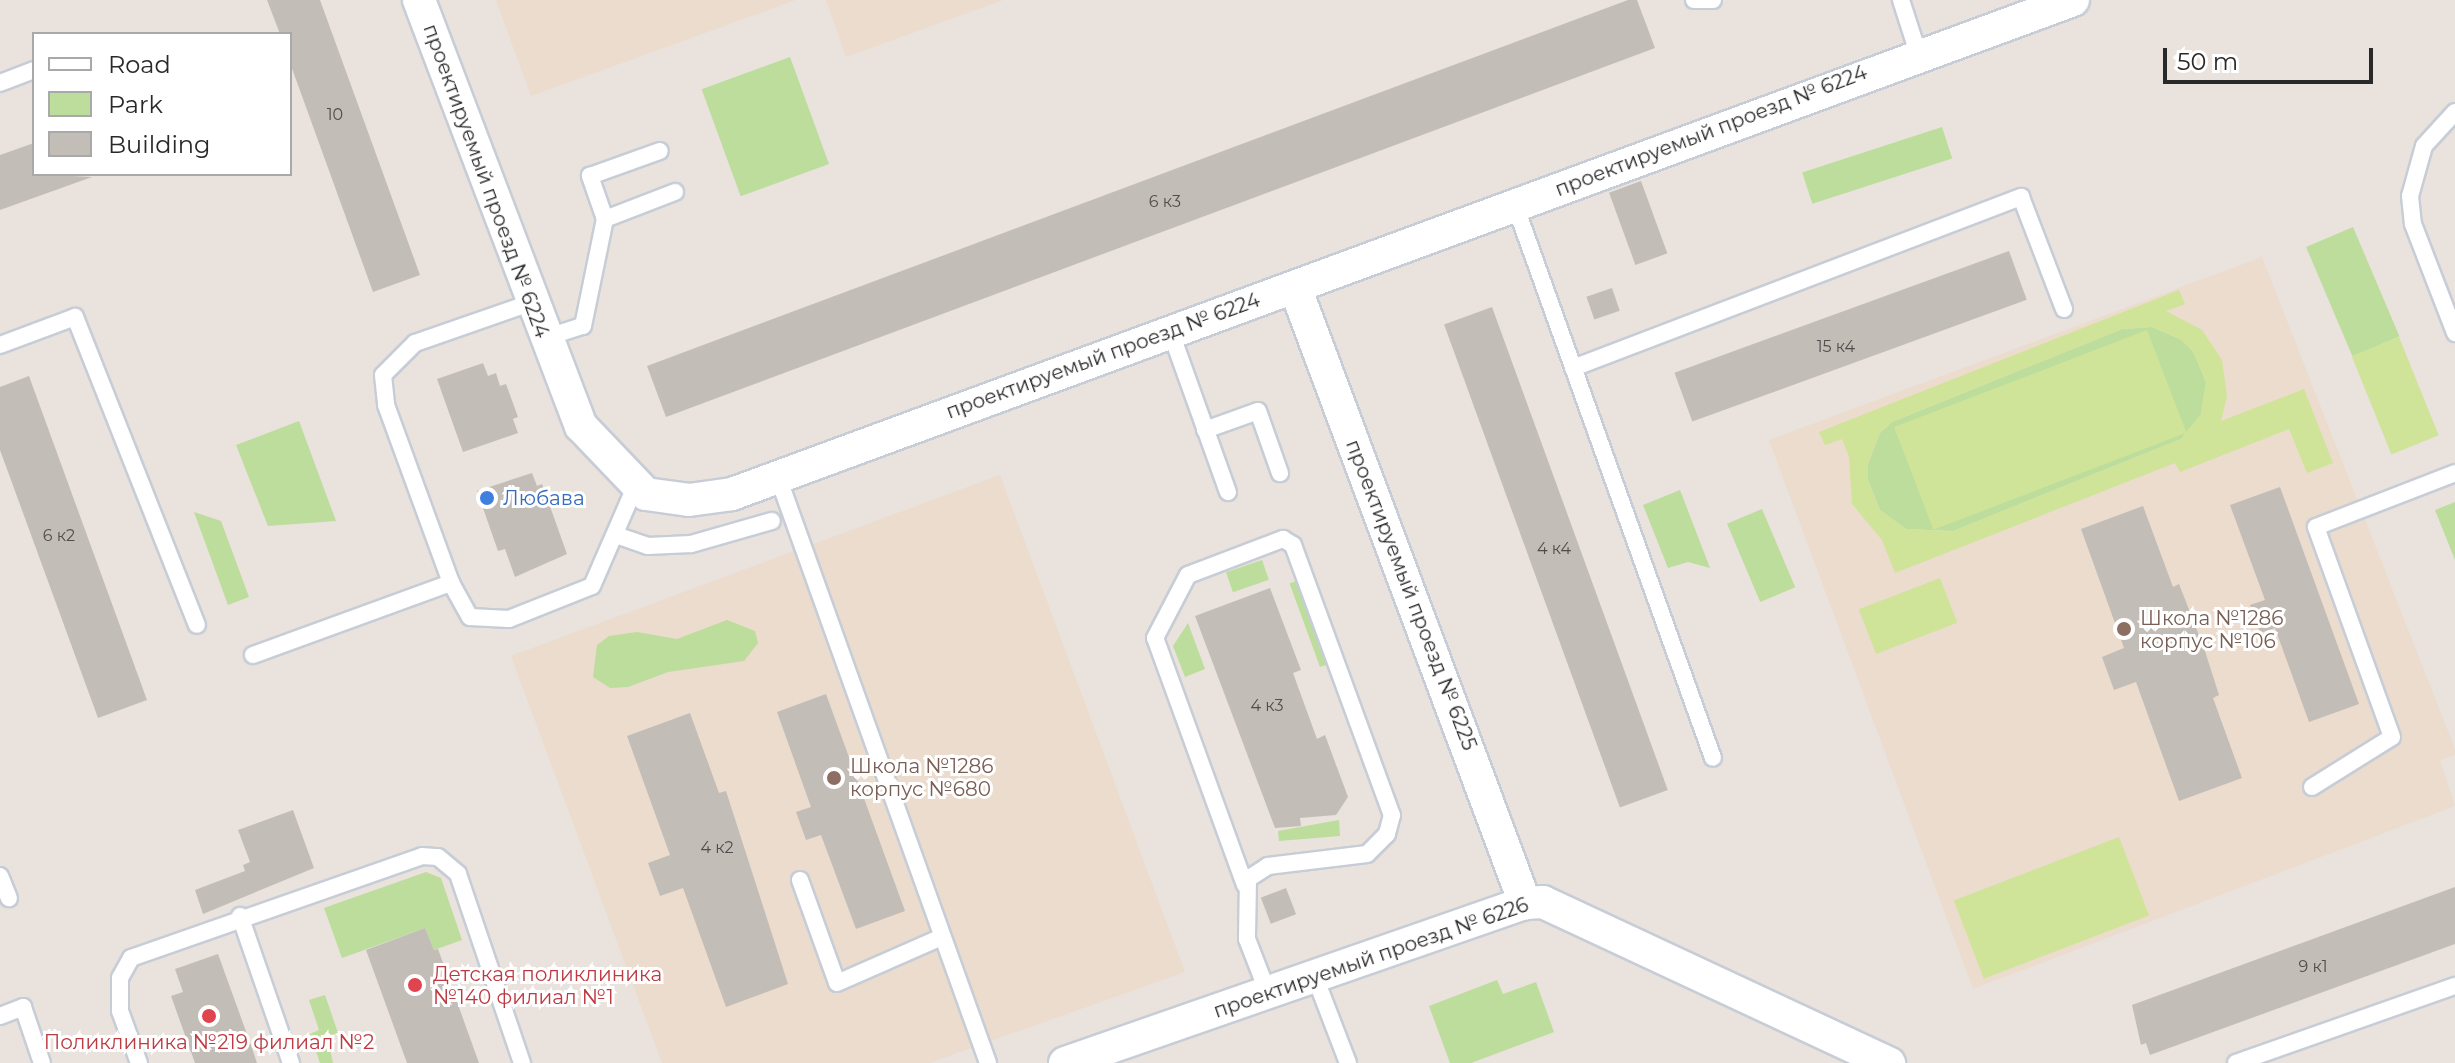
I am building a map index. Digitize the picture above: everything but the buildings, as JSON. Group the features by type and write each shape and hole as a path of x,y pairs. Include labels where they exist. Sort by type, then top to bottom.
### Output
{"street":[{"name":"проектируемый проезд № 6224","path":"419,0 530,303 581,426 646,494 689,500 732,494 1918,53 2073,0"},
{"name":"проектируемый проезд № 6225","path":"1295,287 1525,903"},
{"name":"проектируемый проезд № 6226","path":"1065,1063 1525,903 1552,905 1626,936 1839,1053 1889,1063"}],"lane":[{"path":"1694,0 1713,0"},
{"path":"1901,0 1918,53"},
{"path":"0,83 32,71"},
{"path":"2455,112 2424,146 2410,196 2413,224 2455,333"},
{"path":"545,338 583,326 605,219 590,176 660,151"},
{"path":"605,219 675,192"},
{"path":"1573,368 2021,197 2064,309"},
{"path":"1515,205 1713,758"},
{"path":"530,303 415,343 383,375 386,405 451,583 470,617 509,619 592,586 636,485"},
{"path":"0,345 75,317 197,625"},
{"path":"1171,333 1228,492"},
{"path":"1205,430 1258,411 1280,473"},
{"path":"2312,787 2392,737 2316,527 2455,473"},
{"path":"778,477 988,1063"},
{"path":"616,535 648,546 691,544 772,521"},
{"path":"1245,885 1251,875 1268,866 1367,854 1387,834 1392,815 1293,545 1283,539 1188,575 1155,638 1245,885 1247,939 1268,993"},
{"path":"253,655 451,583"},
{"path":"139,1063 120,1011 120,978 131,958 240,916 407,859 438,857 458,874 522,1063"},
{"path":"0,876 9,898"},
{"path":"800,880 837,983 942,937"},
{"path":"240,916 291,1063"},
{"path":"1315,977 1343,1062"},
{"path":"2236,1063 2455,986"},
{"path":"0,1016 23,1007 42,1063"}],"shaded area":[{"path":"496,0 796,0 531,96"},
{"path":"826,0 1003,0 846,57"},
{"name":"Школа №1286 корпус №106","path":"2262,257 2455,749 2455,755 2440,760 2455,806 1973,989 1769,440"},
{"name":"Школа №1286 корпус №680","path":"1000,475 1185,972 929,1063 662,1063 511,656"}],"green space":[{"path":"790,57 829,164 741,196 702,89"},
{"path":"1942,127 1952,158 1812,204 1802,172"},
{"path":"2353,227 2399,337 2353,356 2306,247"},
{"path":"2179,290 2185,304 2166,311 2202,330 2222,360 2227,396 2221,421 2304,389 2333,463 2307,473 2289,429 2180,472 2175,463 1895,573 1882,540 1852,504 1849,457 1842,439 1825,445 1819,432","holes":["2152,327 2182,340 2193,352 2206,381 2201,414 2181,439 1953,531 1906,529 1880,510 1868,480 1868,464 1880,433 1892,422 2122,329"]},
{"path":"2152,327 2182,340 2193,351 2206,382 2201,414 2181,439 1953,531 1906,529 1880,510 1868,480 1868,464 1880,433 1892,422 2122,329"},
{"path":"2147,330 2186,433 1933,530 1894,427"},
{"path":"2399,337 2439,435 2391,454 2352,356"},
{"path":"299,421 336,521 268,526 236,445"},
{"path":"1680,490 1710,568 1688,562 1668,568 1643,505"},
{"path":"2455,502 2455,560 2435,510"},
{"path":"1762,509 1795,587 1760,602 1727,524"},
{"path":"194,512 221,521 249,597 228,605"},
{"path":"1262,560 1269,580 1233,592 1226,572"},
{"path":"1940,578 1957,623 1876,654 1859,609"},
{"path":"1299,580 1329,664 1320,667 1290,583"},
{"path":"727,620 755,631 758,643 744,661 668,672 628,687 610,688 593,677 597,645 609,636 637,632 677,639"},
{"path":"1188,623 1205,669 1185,677 1173,646"},
{"path":"1339,820 1340,836 1279,841 1278,831"},
{"path":"2119,837 2149,915 1984,979 1954,900"},
{"path":"426,872 441,878 462,940 434,950 425,928 342,958 324,908"},
{"path":"1497,980 1503,994 1536,982 1554,1032 1471,1063 1450,1063 1429,1006"},
{"path":"325,995 338,1033 327,1036 333,1063 320,1063 310,1034 319,1030 309,1000"}],"place":[{"name":"Любава","path":"487,498"},
{"name":"Школа №1286 корпус №106","path":"2124,629"},
{"name":"Школа №1286 корпус №680","path":"834,778"},
{"name":"Детская поликлиника №140 филиал №1","path":"415,985"},
{"name":"Поликлиника №219 филиал №2","path":"209,1016"}]}
